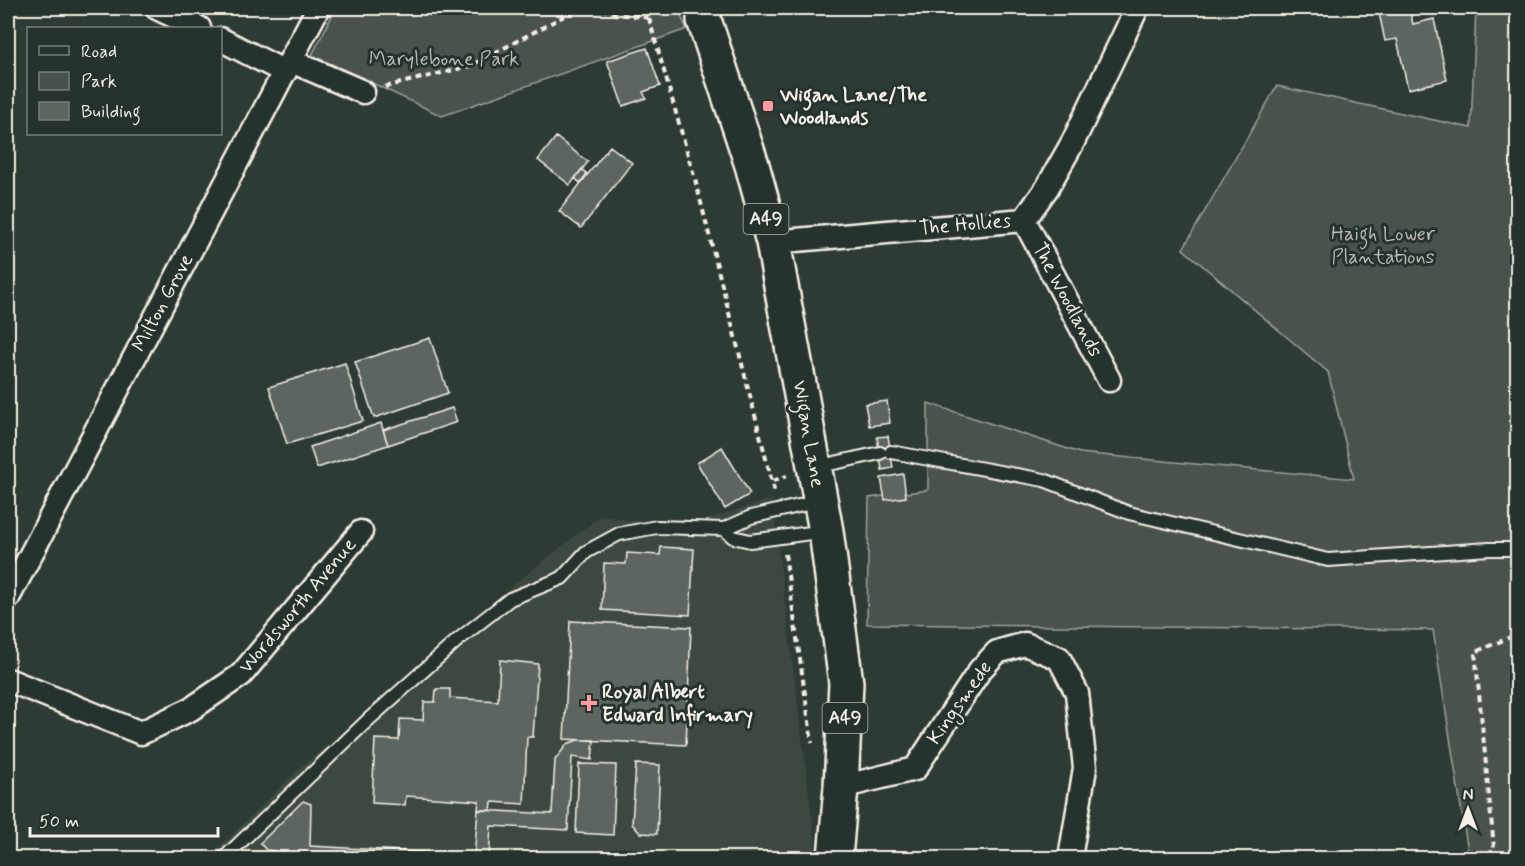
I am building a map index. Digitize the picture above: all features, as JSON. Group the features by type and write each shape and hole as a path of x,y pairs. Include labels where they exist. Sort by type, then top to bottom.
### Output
{"highway":[{"name":"Wigan Lane","path":"700,12 752,165 773,242 823,516 846,683 842,787 835,858"}],"street":[{"path":"157,8 197,27"},
{"name":"Milton Grove","path":"8,598 318,8"},
{"name":"The Hollies","path":"773,242 1024,220 1047,188 1073,142 1137,8"},
{"path":"222,40 288,67 363,92"},
{"name":"The Woodlands","path":"1024,220 1109,380"},
{"name":"Wordsworth Avenue","path":"8,680 141,733 191,709 241,675 360,532"},
{"name":"Kingsmede","path":"842,787 915,769 980,670 997,652 1025,644 1059,658 1077,693 1085,768 1070,858"}],"lane":[{"path":"815,467 885,453 1044,480 1130,513 1328,560 1518,549"},
{"path":"224,858 368,720 459,639 510,599 562,578 586,552 620,534 657,527 724,529 751,517 778,512 823,516"},
{"path":"724,529 733,537 750,542 783,538 823,516"}],"path":[{"path":"363,92 470,66 566,15 584,8"},
{"path":"602,8 616,14 650,18"},
{"path":"646,8 711,240 773,481 778,512"},
{"path":"783,538 814,754"},
{"path":"1495,858 1475,652 1518,634"}],"shaded area":[{"name":"Royal Albert Edward Infirmary","path":"772,499 817,858 208,858 301,767 459,639 512,586 600,516 684,527"}],"green space":[{"name":"Marylebone Park","path":"336,8 677,8 687,29 442,116 312,55"},
{"name":"Haigh Lower Plantations","path":"1476,8 1517,8 1517,858 1469,858 1433,630 867,624 869,498 928,490 928,403 1080,453 1354,479 1328,372 1183,249 1277,86 1471,128"}],"building":[{"path":"1378,8 1409,8 1413,24 1434,19 1447,80 1408,89 1397,39 1385,41"},
{"path":"647,48 660,86 643,92 646,98 623,106 607,61"},
{"path":"556,137 588,162 570,185 538,160"},
{"path":"610,146 632,163 581,228 559,211"},
{"path":"582,169 587,174 580,183 575,178"},
{"path":"430,338 448,393 374,418 355,362"},
{"path":"345,363 363,421 287,444 269,387"},
{"path":"887,401 890,423 869,426 865,404"},
{"path":"452,408 457,422 388,445 383,430"},
{"path":"381,423 388,445 317,468 310,447"},
{"path":"888,436 893,468 882,470 877,437"},
{"path":"722,447 750,494 725,509 697,463"},
{"path":"903,474 906,497 885,500 881,478"},
{"path":"661,547 694,549 690,615 602,610 604,563 626,564 627,553 660,555"},
{"path":"570,621 691,627 686,745 564,739"},
{"path":"500,660 538,664 533,737 527,737 524,804 492,802 491,810 478,810 479,801 406,796 405,805 372,803 375,739 399,740 400,719 423,720 424,702 435,702 436,689 450,689 450,698 498,701"},
{"path":"578,740 594,740 592,760 572,757 568,830 491,826 489,858 474,858 478,810 552,814 555,760 567,744"},
{"path":"579,764 616,765 613,835 576,833"},
{"path":"636,764 660,765 657,834 640,833 632,824"},
{"path":"303,801 311,804 310,846 474,856 474,858 274,858 275,851 266,850 260,843"}],"place":[{"name":"Wigan Lane/The Woodlands","path":"768,106"},
{"name":"Royal Albert Edward Infirmary","path":"589,703"}]}
